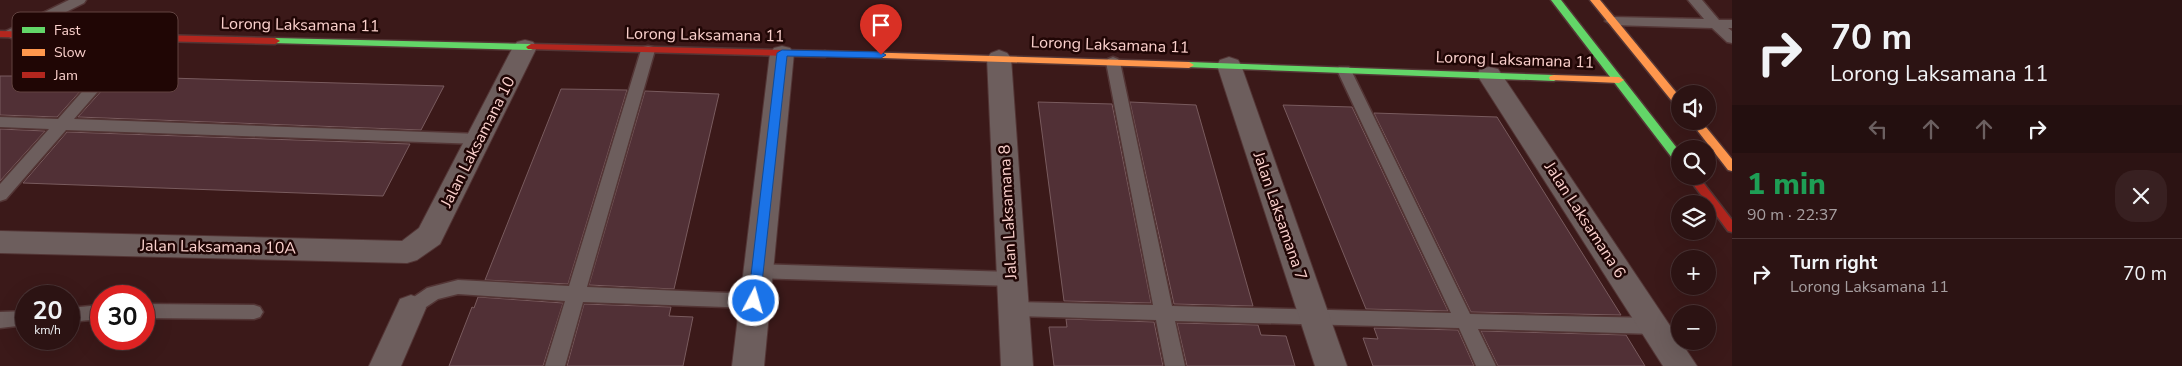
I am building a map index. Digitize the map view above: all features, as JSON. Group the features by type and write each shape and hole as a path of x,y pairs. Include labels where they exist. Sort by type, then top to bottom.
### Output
{"street":[{"path":"1556,0 1671,148"},
{"path":"1595,0 1671,93"},
{"name":"Lorong Laksamana 11","path":"178,38 999,58 1619,80"},
{"name":"Jalan Laksamana 10","path":"430,236 525,47"},
{"path":"748,366 782,53"},
{"name":"Jalan Laksamana 8","path":"999,58 1017,366"},
{"name":"Jalan Laksamana 7","path":"1229,65 1331,366"},
{"name":"Jalan Laksamana 6","path":"1489,74 1681,366"},
{"path":"1702,130 1732,166"},
{"path":"1699,185 1732,228"},
{"name":"Jalan Laksamana 10A","path":"0,242 408,252 430,236"},
{"path":"385,366 411,308"}],"lane":[{"path":"53,12 79,0"},
{"path":"1695,0 1732,39"},
{"path":"1612,21 1732,24"},
{"path":"554,366 648,50"},
{"path":"1113,62 1175,366"},
{"path":"1344,70 1486,366"},
{"path":"0,195 91,92"},
{"path":"0,122 480,139"},
{"path":"757,271 1012,279"},
{"path":"411,308 433,293 458,287 754,301"},
{"path":"1013,309 1655,326"},
{"path":"155,312 254,312"},
{"path":"0,320 15,319"}],"building":[{"path":"0,76 12,76 12,92 79,92 57,117 0,115"},
{"path":"178,78 444,86 421,130 78,117 100,92 178,92"},
{"path":"561,89 627,90 568,284 485,280"},
{"path":"645,91 719,94 674,289 589,285"},
{"path":"1038,102 1112,104 1151,303 1064,301"},
{"path":"1130,102 1196,105 1253,306 1174,304"},
{"path":"1283,105 1352,107 1448,311 1366,309"},
{"path":"1374,113 1497,117 1621,315 1471,312"},
{"path":"0,129 45,131 0,181"},
{"path":"67,132 410,144 383,196 23,183"},
{"path":"478,297 563,303 543,366 449,366 472,307 474,308"},
{"path":"584,304 671,307 669,316 693,317 683,366 567,366"},
{"path":"1066,319 1154,322 1163,366 1054,366 1049,327 1067,327"},
{"path":"1177,323 1258,325 1261,335 1286,336 1295,366 1187,366"},
{"path":"1374,328 1458,330 1474,366 1373,366 1363,338 1378,339"},
{"path":"1481,331 1626,335 1645,366 1498,366"}],"traffic: fast":[{"path":"1556,0 1671,148"},
{"path":"275,41 531,47"},
{"path":"1189,65 1554,78"}],"traffic: slow":[{"path":"1595,0 1671,93"},
{"path":"825,54 1189,65"},
{"path":"1554,78 1619,80"},
{"path":"1702,130 1732,167"}],"traffic: jam":[{"path":"0,34 12,34"},
{"path":"178,39 275,41"},
{"path":"531,47 825,54"},
{"path":"1699,185 1732,228"}],"route":[{"path":"754,301 782,53 881,55"}]}
